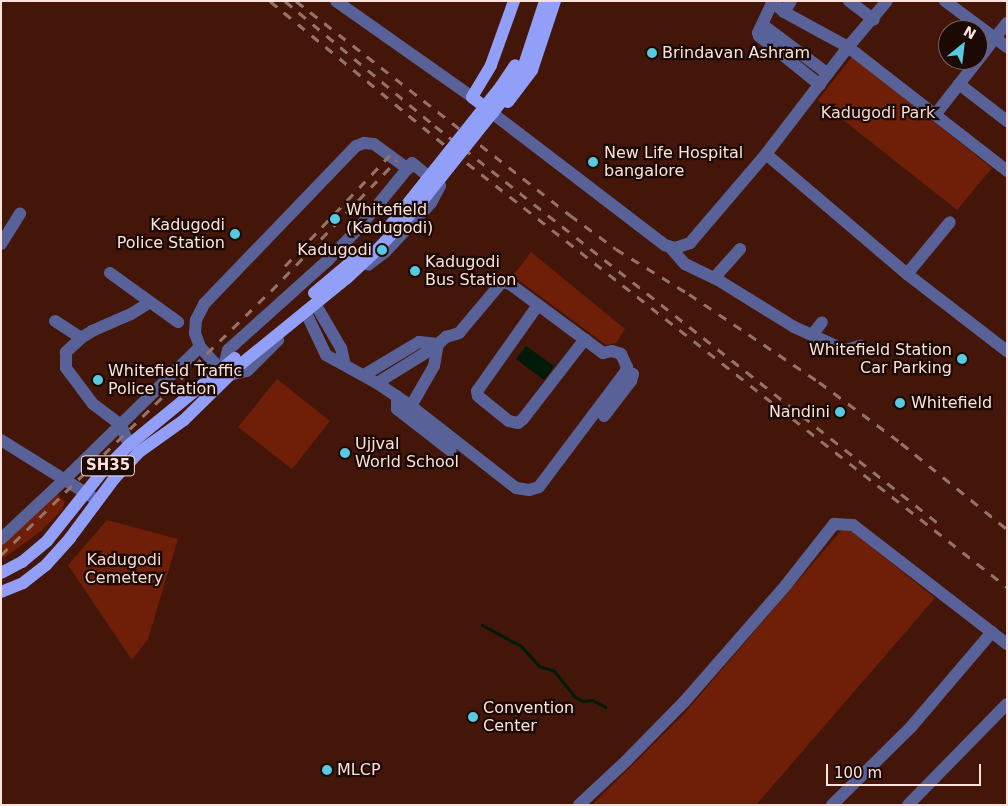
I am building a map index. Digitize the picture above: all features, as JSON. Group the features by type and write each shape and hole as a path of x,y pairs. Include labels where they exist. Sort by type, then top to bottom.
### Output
{"main road":[{"path":"514,1 491,65 472,96 496,116 532,70 555,1"},
{"name":"SH35","path":"238,361 388,228 509,76 517,62 537,1"},
{"name":"SH35","path":"1,572 22,562 47,541 86,492 129,445 224,370 347,278 375,252 419,205 510,91 524,65 545,1"},
{"name":"SH35","path":"1,592 23,583 46,565 139,452 184,420 224,370"}],"street":[{"path":"336,1 472,96"},
{"path":"849,1 874,20"},
{"path":"670,247 680,248 690,243 766,154 848,47 874,20 887,1"},
{"path":"945,1 1007,47"},
{"path":"820,85 759,36 772,2 788,7 848,47 1007,171"},
{"path":"935,115 1007,23"},
{"path":"763,24 828,74"},
{"path":"960,84 1007,121"},
{"path":"496,116 670,247 685,264 714,278 794,327 845,350 860,346"},
{"path":"224,370 228,350 328,260 358,229 408,169 412,164 440,186 430,202 385,252 307,315 247,371 224,370 200,346 195,326 198,314 204,304 356,146 364,143 374,144 408,169"},
{"path":"766,154 907,274 1007,352"},
{"path":"1,244 20,213"},
{"path":"907,274 950,222"},
{"path":"714,278 740,249"},
{"path":"110,273 178,322"},
{"path":"307,315 326,356 364,375 397,396 516,488 529,490 539,488 626,371 626,362 621,354 612,351 603,353 510,284 502,282 459,333 446,337 438,344 434,366 411,406"},
{"path":"129,445 121,425 93,404 66,368 66,352 92,331 131,314 150,302"},
{"path":"538,305 477,391 484,402 509,421 518,423 523,419 585,339"},
{"path":"317,307 341,348 345,365"},
{"path":"55,321 81,338"},
{"path":"812,335 822,322"},
{"path":"364,375 419,342 438,344"},
{"path":"1,539 66,479 200,346"},
{"path":"377,383 427,352"},
{"path":"604,416 631,381 633,374 626,371"},
{"path":"397,396 397,409 451,451"},
{"path":"1,440 98,500"},
{"path":"579,805 626,761 684,702 786,585 834,524 853,525 1007,644"},
{"path":"832,805 911,727 992,632"},
{"path":"908,805 1007,704"}],"green space":[{"name":"Kadugodi Park","path":"852,57 992,168 957,210 818,100"},
{"path":"531,252 625,329 616,343 606,345 513,276"},
{"path":"277,379 330,421 292,469 238,427"},
{"path":"56,493 65,502 62,510 41,531 4,558 1,554 1,543"},
{"name":"Kadugodi Cemetery","path":"107,520 178,539 148,639 132,660 68,565"},
{"path":"845,526 935,598 756,805 592,805 683,715"}],"shaded area":[{"path":"526,346 554,366 544,380 516,359"}],"waterway":[{"path":"482,625 521,646 539,666 554,671 575,697 583,701 592,700 605,707"}],"railway":[{"path":"270,1 453,152 1007,587"},
{"path":"285,1 435,126 943,527"},
{"path":"296,1 570,215 616,249 689,294 819,382 901,443 1007,529"},
{"path":"285,266 391,154"},
{"path":"1,555 271,291 397,160"}],"place":[{"name":"Brindavan Ashram","path":"652,53"},
{"name":"New Life Hospital bangalore","path":"593,162"},
{"name":"Whitefield (Kadugodi)","path":"335,219"},
{"name":"Kadugodi Police Station","path":"235,234"},
{"name":"Kadugodi","path":"382,250"},
{"name":"Kadugodi Bus Station","path":"415,271"},
{"name":"Whitefield Station Car Parking","path":"962,359"},
{"name":"Whitefield Traffic Police Station","path":"98,380"},
{"name":"Whitefield","path":"900,403"},
{"name":"Nandini","path":"840,412"},
{"name":"Ujjval World School","path":"345,453"},
{"name":"Convention Center","path":"473,717"},
{"name":"MLCP","path":"327,770"}]}
